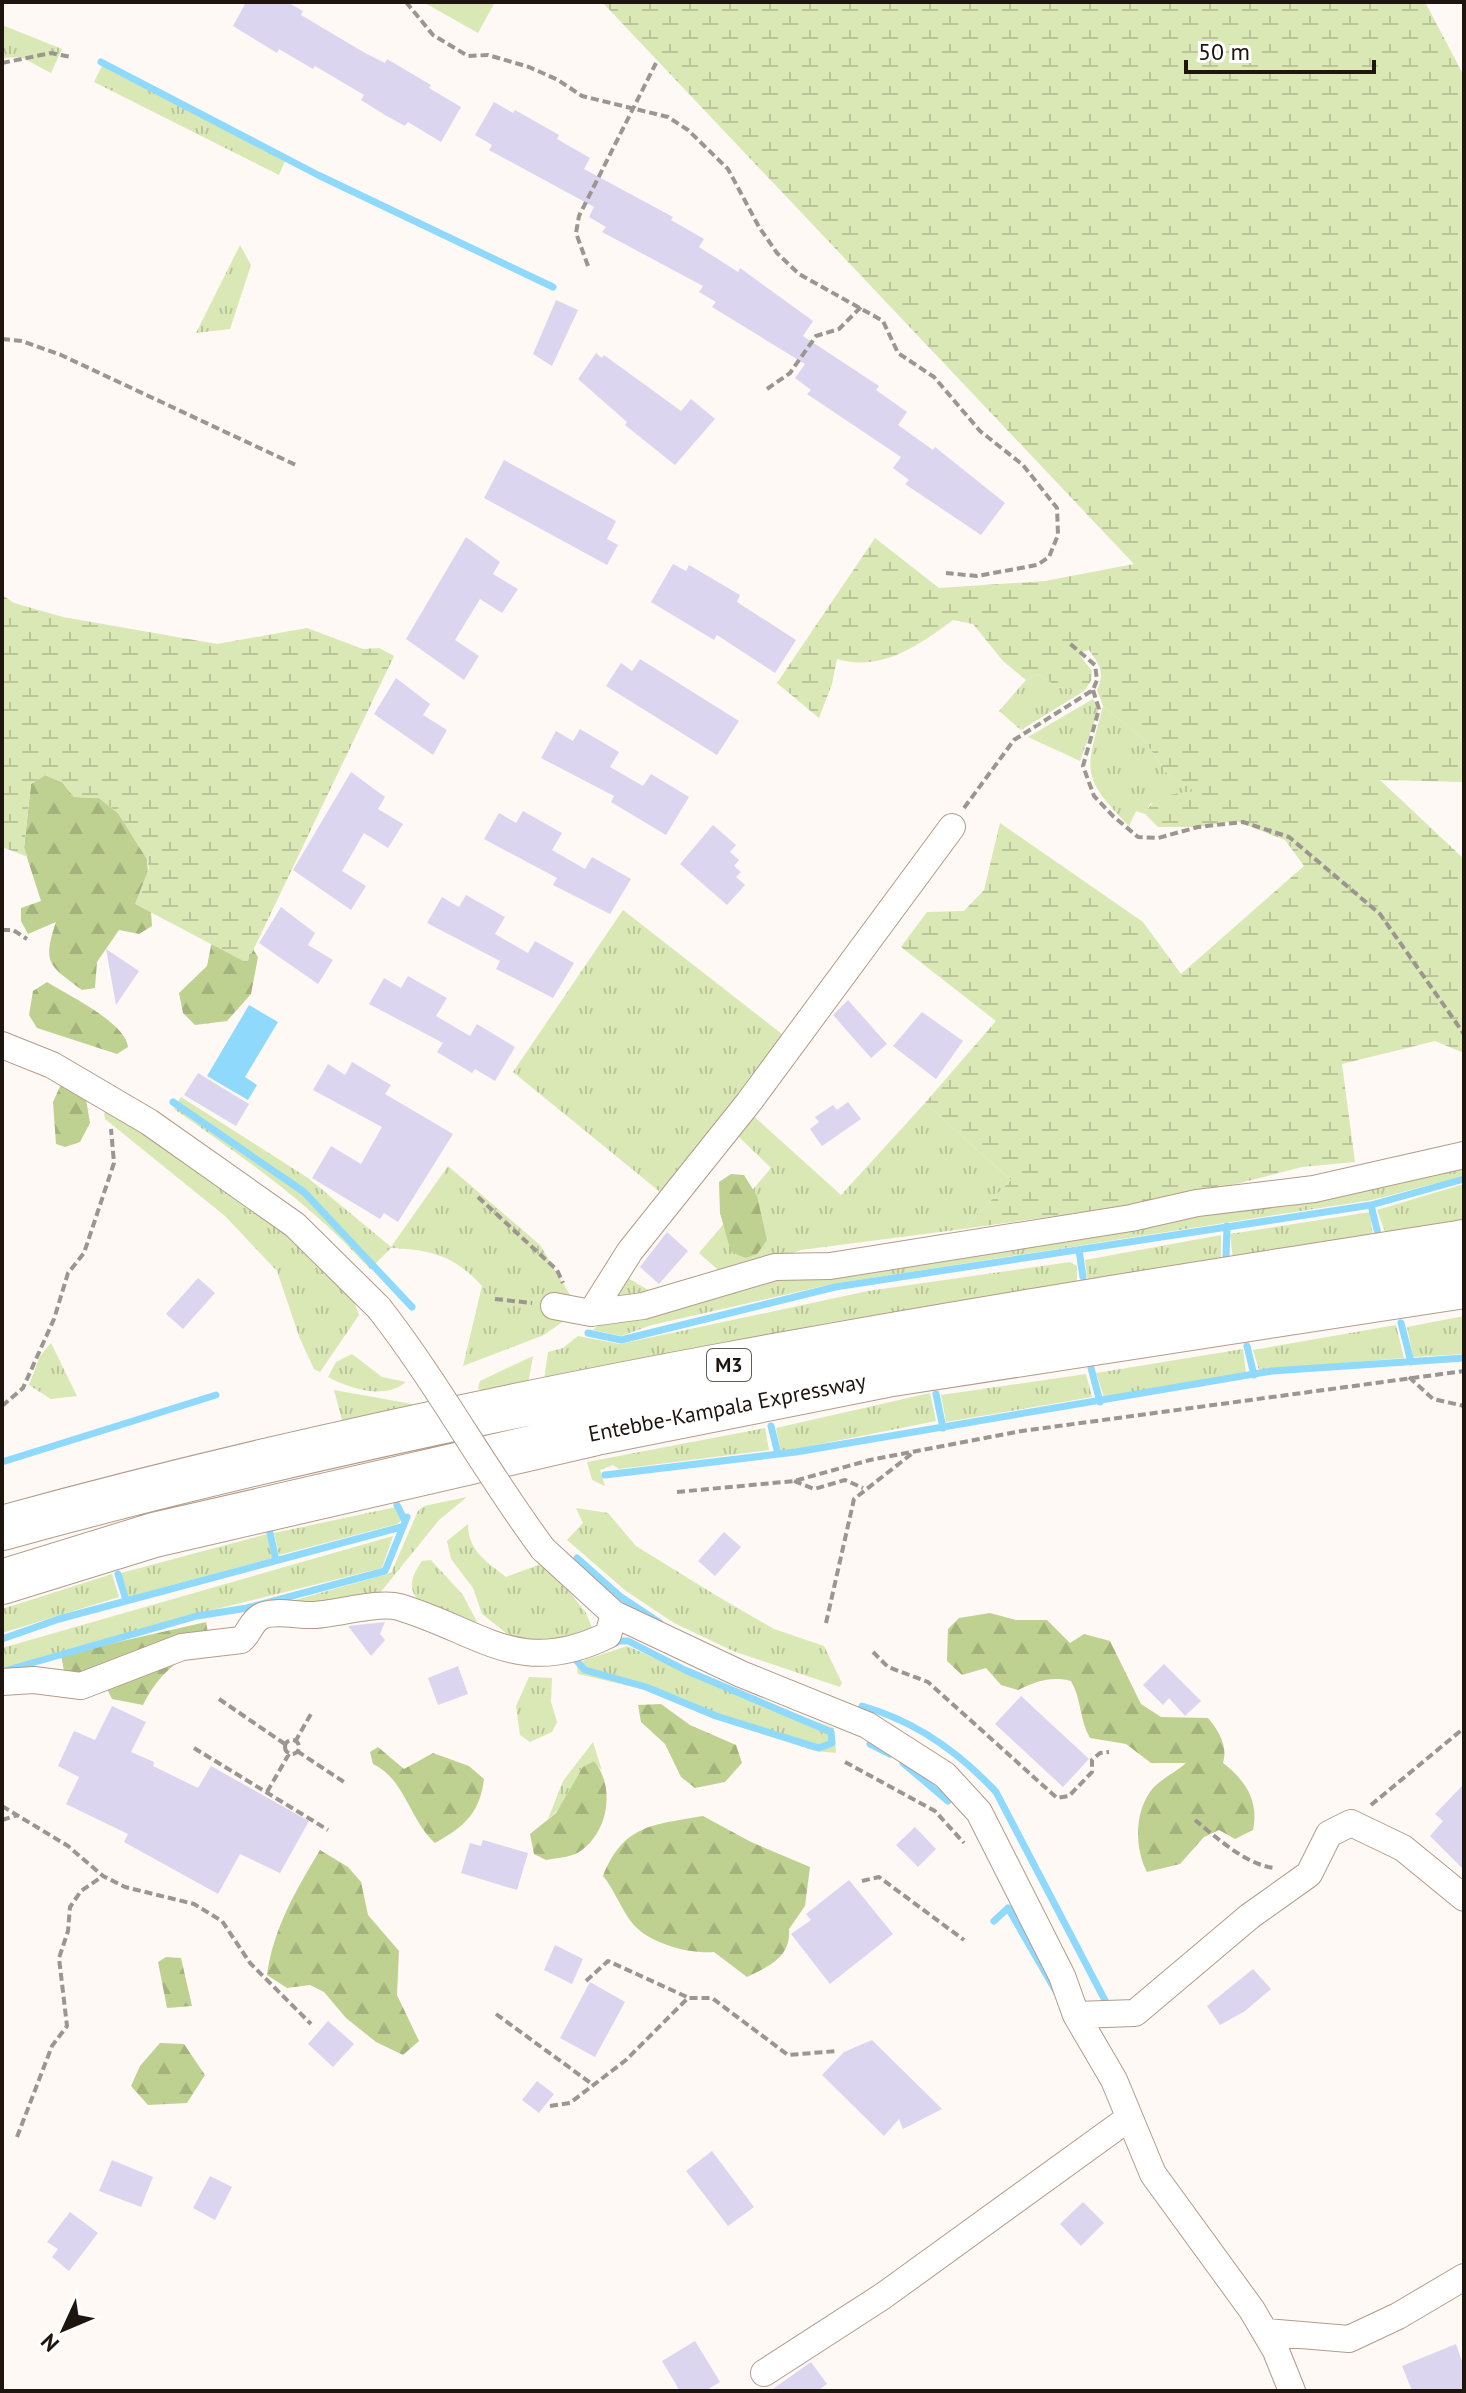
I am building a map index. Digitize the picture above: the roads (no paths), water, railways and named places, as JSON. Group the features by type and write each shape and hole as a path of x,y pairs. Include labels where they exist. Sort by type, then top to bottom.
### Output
{"highway":[{"name":"Entebbe-Kampala Expressway","path":"2,1528 153,1486 597,1389 1015,1312 1464,1242"},
{"name":"Entebbe-Kampala Expressway","path":"2,1582 154,1535 596,1433 892,1374 1464,1286"}],"street":[{"path":"952,827 749,1102 630,1251 573,1310 643,1306 775,1267 830,1266 1131,1218 1197,1203 1314,1189 1464,1155"},
{"path":"2,1045 52,1065 149,1122 295,1225 379,1308 443,1394 517,1514 543,1549 614,1614 741,1674 867,1725 945,1775 979,1812 1062,1976 1076,2015 1104,2060 1161,2188 1227,2273 1265,2332 1292,2391"},
{"path":"2,1682 23,1679 87,1685 182,1647 241,1640 256,1620 265,1615 316,1615 396,1606 522,1655 592,1643 608,1635 614,1614"},
{"path":"1076,2015 1135,2013 1250,1916 1309,1874 1329,1834 1351,1823 1403,1848 1464,1898"},
{"path":"764,2373 883,2296 1129,2118"},
{"path":"1265,2332 1349,2339 1398,2316 1464,2277"}],"water":[{"path":"249,1005 278,1022 245,1077 257,1085 248,1100 207,1076"}],"waterway":[{"path":"101,62 318,175 553,287"},
{"path":"173,1102 304,1192 412,1307"},
{"path":"588,1333 621,1340 835,1287 1371,1205 1464,1179"},
{"path":"1371,1205 1378,1234"},
{"path":"1226,1258 1227,1226"},
{"path":"1079,1250 1083,1277"},
{"path":"1401,1323 1411,1362"},
{"path":"1247,1346 1254,1375"},
{"path":"605,1475 796,1452 1272,1371 1464,1358"},
{"path":"1091,1368 1100,1402"},
{"path":"936,1394 943,1428"},
{"path":"2,1462 216,1395"},
{"path":"771,1426 778,1454"},
{"path":"397,1505 405,1521"},
{"path":"7,1670 197,1616 247,1608 385,1571 407,1517"},
{"path":"2,1639 59,1619 401,1527"},
{"path":"270,1533 276,1560"},
{"path":"577,1558 621,1597 660,1623"},
{"path":"118,1574 126,1600"},
{"path":"620,1641 628,1641 685,1670 831,1732 832,1743 819,1748 716,1716 646,1687 585,1670 575,1659 620,1641"},
{"path":"862,1706 918,1729 951,1751 996,1792 1109,2008"},
{"path":"870,1744 890,1754"},
{"path":"903,1763 948,1801"},
{"path":"994,1921 1008,1908 1057,1993"}]}
